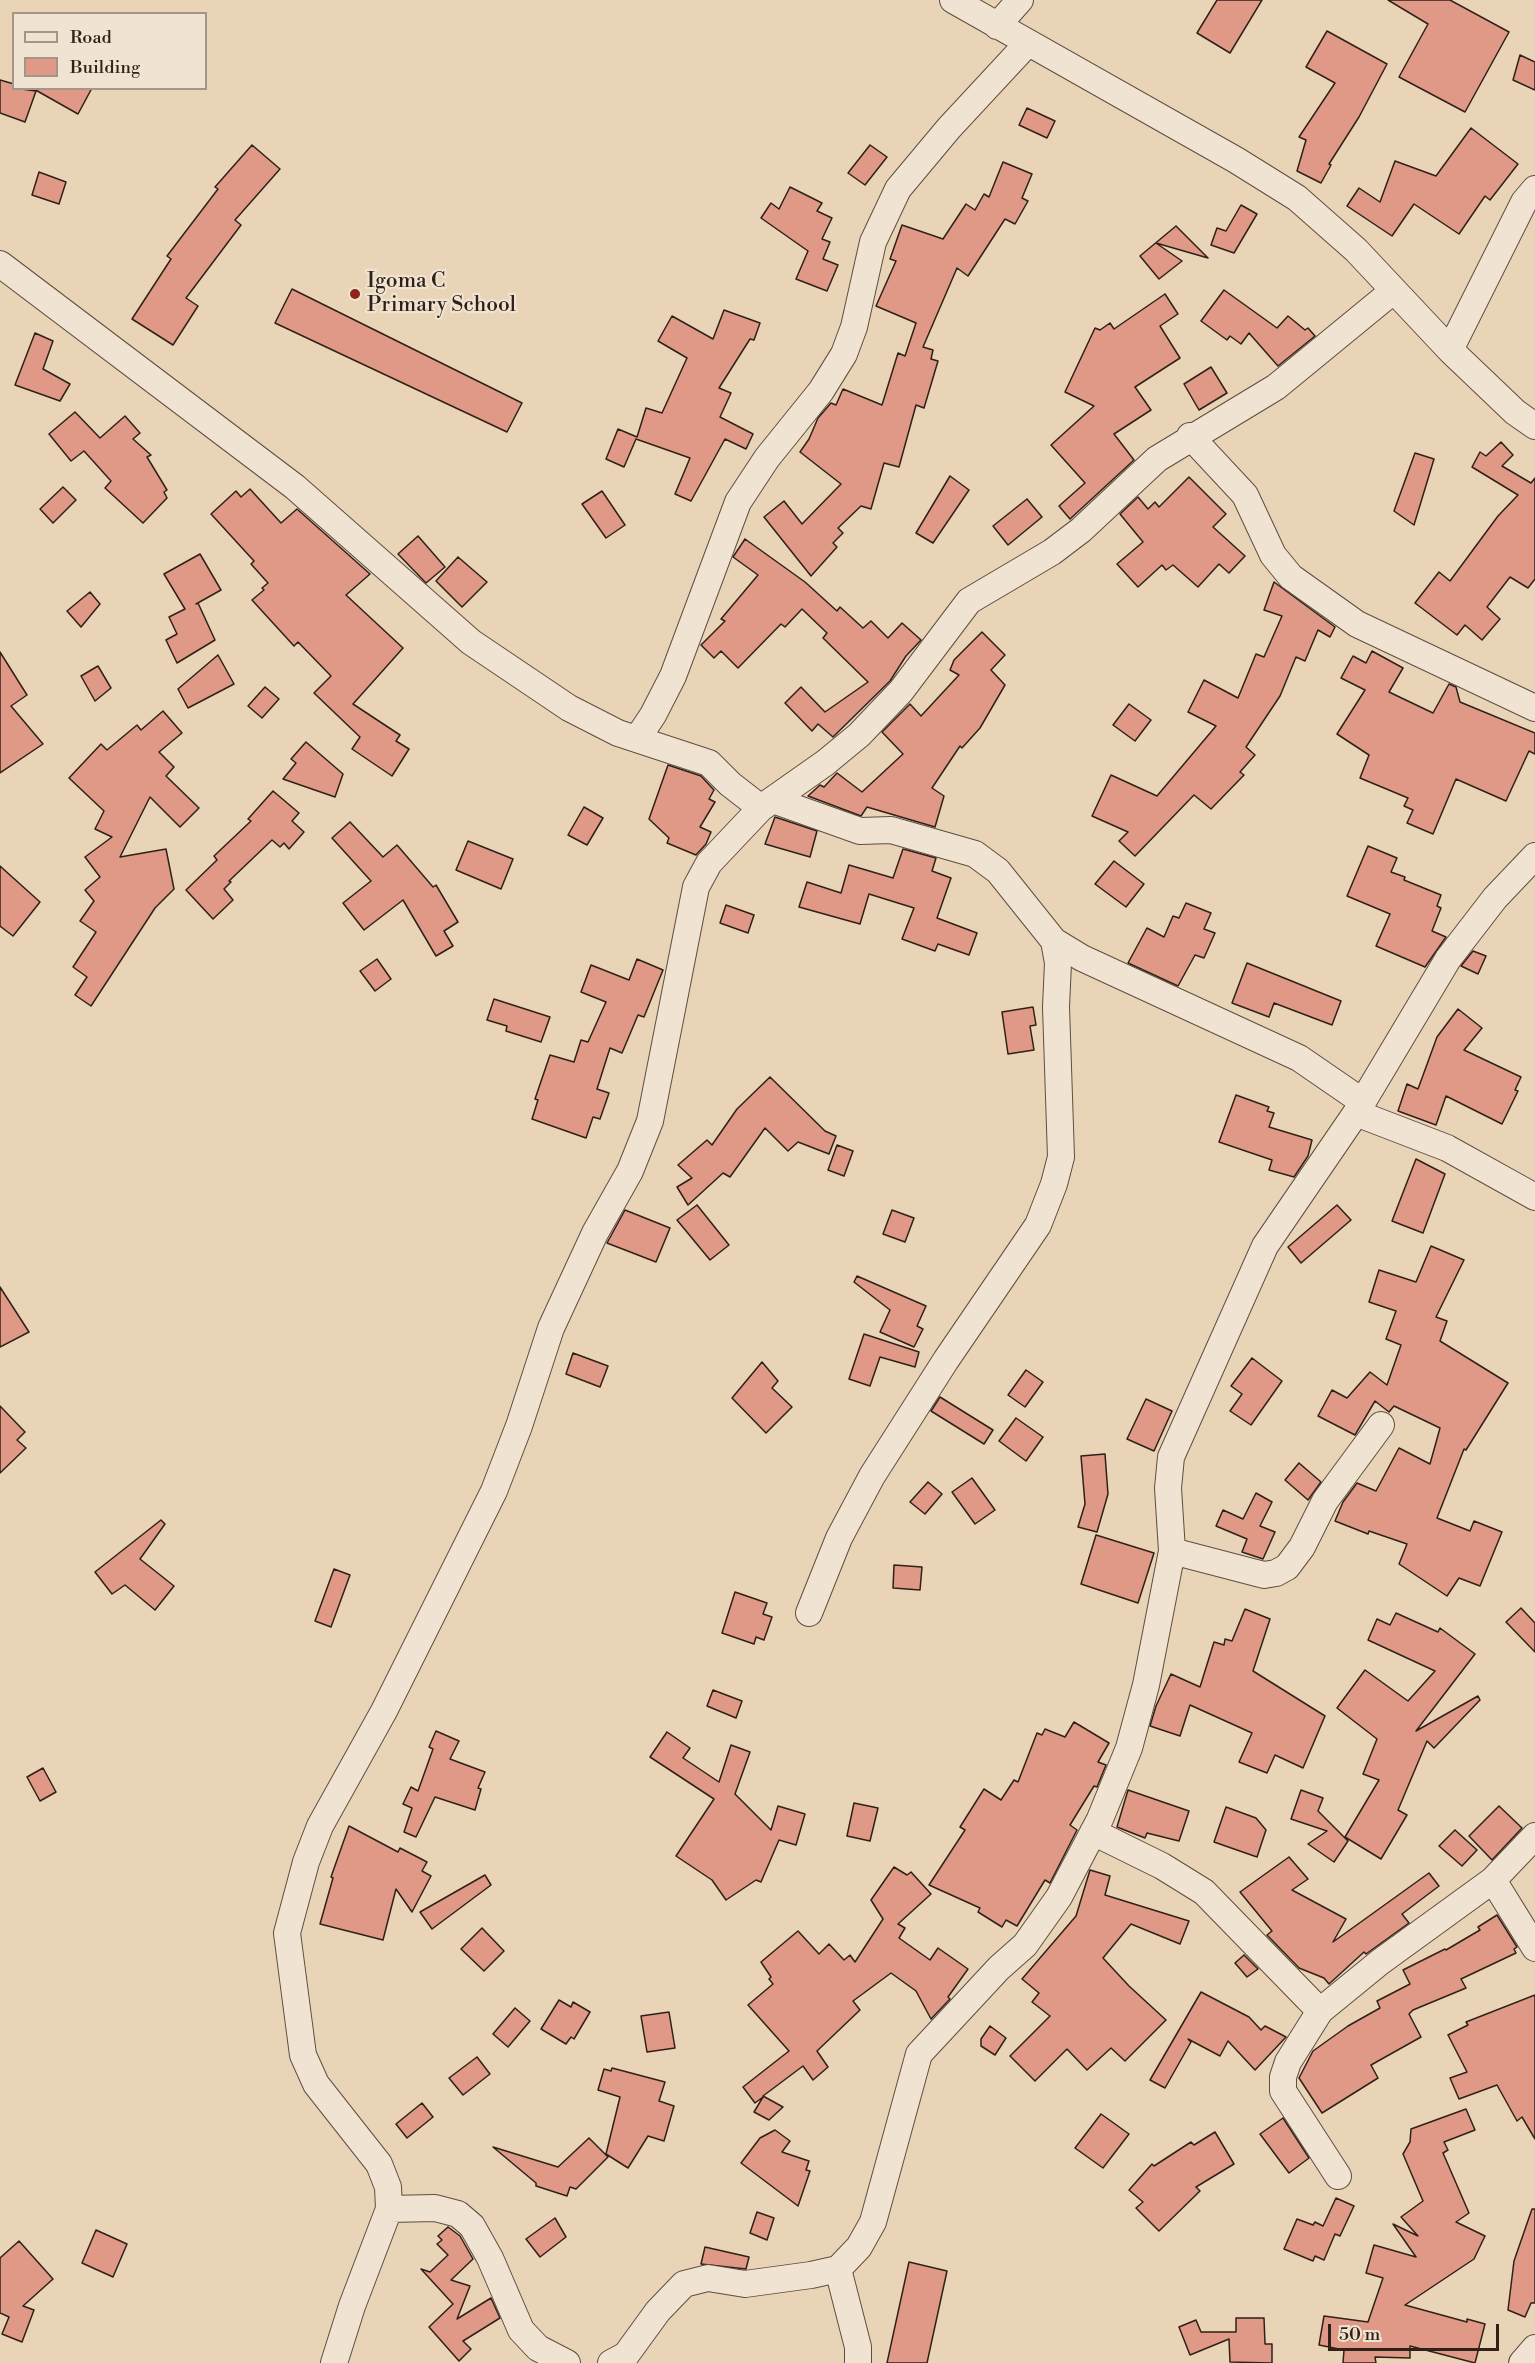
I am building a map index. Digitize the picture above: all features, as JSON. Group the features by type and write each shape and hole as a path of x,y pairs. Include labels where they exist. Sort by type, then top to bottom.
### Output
{"street":[{"path":"953,0 1027,44 1236,160 1297,198 1356,250 1450,350 1515,412 1535,426"},
{"path":"997,26 1020,0"},
{"path":"637,739 653,715 673,676 738,502 767,458 821,391 844,354 854,327 873,242 898,189 949,128 1027,44"},
{"path":"1450,350 1524,202 1535,189"},
{"path":"0,264 295,487 471,642 569,708 618,733 709,763 730,784 767,804 860,831 891,830 945,843 975,854 998,871 1054,941 1082,958 1299,1058 1359,1108 1447,1148 1535,1197"},
{"path":"334,2363 352,2306 390,2209 388,2187 379,2164 316,2084 303,2055 287,1933 289,1923 306,1862 320,1826 384,1711 494,1491 519,1426 551,1328 595,1233 630,1171 650,1121 696,887 709,863 767,804 825,763 859,735 901,691 969,601 1052,552 1081,530 1157,459 1190,436 1240,411 1276,387 1394,291"},
{"path":"1190,436 1245,495 1273,555 1291,577 1357,624 1535,708"},
{"path":"611,2363 626,2355 658,2311 684,2284 708,2278 745,2284 756,2283 838,2269 859,2247 873,2222 919,2054 999,1968 1025,1945 1059,1897 1093,1832 1129,1748 1146,1685 1172,1551 1168,1488 1171,1456 1265,1246 1359,1108 1448,959 1495,898 1535,856"},
{"path":"809,1613 840,1538 872,1476 946,1360 1038,1225 1054,1184 1061,1157 1056,1007 1058,963 1054,941"},
{"path":"1172,1551 1264,1575 1276,1573 1287,1567 1302,1547 1325,1501 1381,1425"},
{"path":"1093,1832 1162,1866 1204,1892 1320,2011"},
{"path":"1338,2176 1283,2091 1283,2078 1288,2062 1320,2011 1380,1962 1493,1880 1535,1836"},
{"path":"1493,1880 1535,1948"},
{"path":"390,2209 435,2208 458,2214 472,2226 490,2258 521,2330 538,2348 567,2363"},
{"path":"838,2269 858,2347 858,2363"},
{"path":"1522,2363 1535,2348"}],"building":[{"path":"1217,0 1262,0 1230,53 1197,33"},
{"path":"1388,0 1450,0 1509,32 1465,112 1399,77 1428,24"},
{"path":"1327,31 1387,64 1359,117 1329,164 1331,165 1321,183 1297,171 1306,140 1299,137 1335,83 1306,67"},
{"path":"1520,55 1535,62 1535,90 1513,80"},
{"path":"0,80 12,83 12,90 36,91 25,122 0,113"},
{"path":"36,90 91,90 78,114"},
{"path":"1027,108 1055,121 1047,138 1019,125"},
{"path":"1471,128 1518,164 1490,200 1485,196 1459,234 1414,204 1392,236 1347,206 1359,188 1380,202 1395,161 1436,176"},
{"path":"252,145 280,169 235,220 241,225 186,298 198,306 173,345 132,319 171,259 167,256 218,189 215,187"},
{"path":"870,145 887,157 865,185 848,173"},
{"path":"1003,162 1032,174 1022,198 1028,201 1015,224 1005,219 968,276 957,268 923,347 933,350 931,359 938,361 924,408 916,405 899,467 884,463 871,509 861,506 838,528 843,533 833,543 837,547 811,576 764,517 784,501 802,524 841,484 800,452 809,439 818,418 831,403 836,405 843,389 882,405 898,353 905,356 916,323 876,306 896,261 890,259 902,225 943,239 966,204 975,210 984,194 989,197"},
{"path":"39,172 66,182 59,204 32,195"},
{"path":"790,187 822,203 817,211 832,218 822,239 830,242 823,259 838,265 827,291 796,279 808,251 761,218 771,203 779,209"},
{"path":"1241,205 1257,214 1234,253 1211,245 1217,228 1226,231"},
{"path":"1176,226 1208,258 1156,243 1182,261 1159,279 1140,256"},
{"path":"292,289 522,403 507,432 275,323"},
{"path":"1224,290 1277,328 1288,316 1305,330 1308,328 1315,336 1278,366 1249,333 1241,344 1230,336 1227,340 1201,321"},
{"path":"1165,294 1178,314 1160,326 1180,358 1135,387 1151,410 1114,434 1134,460 1070,519 1059,506 1085,483 1051,445 1094,406 1065,392 1095,328 1100,330 1110,323 1114,329"},
{"path":"724,310 760,323 754,340 750,339 719,388 731,393 720,417 753,434 746,449 725,439 691,501 675,494 690,458 636,439 624,467 606,459 618,429 637,437 646,408 662,413 687,358 658,341 672,316 713,339"},
{"path":"35,333 53,341 43,369 70,384 60,401 15,385"},
{"path":"1211,367 1227,393 1199,410 1184,384"},
{"path":"75,412 100,438 125,416 140,433 133,439 151,455 147,457 167,490 164,492 167,498 143,523 105,488 111,481 84,451 71,461 49,434"},
{"path":"1501,442 1513,455 1502,466 1531,483 1535,478 1535,579 1528,588 1510,577 1487,607 1500,619 1482,640 1465,625 1457,635 1415,603 1439,572 1450,581 1498,516 1518,495 1472,467 1480,452 1486,456"},
{"path":"1415,453 1434,459 1414,525 1394,511"},
{"path":"950,476 969,490 933,543 916,533"},
{"path":"1189,477 1226,514 1213,527 1245,556 1229,573 1219,564 1198,587 1173,565 1166,570 1162,565 1138,587 1117,564 1143,542 1120,514 1138,497 1148,509 1155,502 1159,507"},
{"path":"63,487 76,500 53,523 40,509"},
{"path":"250,489 281,523 297,509 370,574 346,595 403,648 353,704 400,735 396,741 409,749 392,776 352,749 360,737 314,693 331,676 298,642 294,646 252,600 264,590 262,588 268,583 251,564 254,561 211,514 236,491 241,497"},
{"path":"602,491 625,525 606,538 582,504"},
{"path":"1027,499 1042,517 1008,545 993,526"},
{"path":"418,536 445,567 426,583 398,554"},
{"path":"745,539 805,582 837,611 840,607 863,628 871,621 888,638 902,623 921,640 906,656 890,681 833,737 818,724 812,731 785,703 801,687 825,712 868,682 823,638 827,633 802,609 785,627 781,624 738,668 721,651 714,658 701,645 725,621 721,619 758,575 733,557"},
{"path":"200,554 221,590 196,604 198,603 215,640 177,663 166,640 177,634 169,617 185,609 164,574"},
{"path":"458,557 487,582 462,607 436,581"},
{"path":"1274,582 1335,627 1330,637 1318,630 1305,661 1296,657 1280,696 1246,747 1255,755 1240,772 1244,775 1211,809 1194,795 1135,856 1119,841 1128,832 1092,816 1111,775 1157,796 1216,726 1188,712 1204,680 1238,698 1256,654 1264,657 1282,616 1264,610"},
{"path":"90,592 100,604 81,627 67,611"},
{"path":"982,632 1005,655 991,670 1005,685 980,728 962,748 960,746 932,788 944,796 935,827 867,807 861,816 808,796 820,785 824,787 837,773 862,792 903,754 882,732 910,704 921,716 959,675 950,670 954,660"},
{"path":"1372,651 1403,668 1389,692 1433,713 1449,684 1456,687 1460,702 1535,733 1535,754 1529,751 1506,801 1456,779 1433,834 1407,823 1413,810 1404,806 1408,798 1360,778 1369,755 1337,734 1365,690 1341,678 1353,656 1366,663"},
{"path":"0,652 27,695 11,706 43,744 0,773"},
{"path":"218,655 234,684 188,708 178,689"},
{"path":"98,666 111,688 95,701 81,676"},
{"path":"265,687 279,699 262,718 248,706"},
{"path":"1129,704 1151,720 1135,741 1113,725"},
{"path":"163,711 182,733 159,752 174,767 166,776 199,808 180,827 150,797 120,857 166,849 174,889 155,908 91,1006 75,995 87,977 73,967 96,932 80,921 94,901 85,890 100,877 85,857 112,837 95,829 104,811 69,778 101,744 107,750 137,725 141,730"},
{"path":"306,742 343,774 335,797 283,779 296,763 291,759"},
{"path":"668,765 701,776 714,790 709,799 715,802 700,827 711,832 706,844 696,855 667,843 669,838 649,819"},
{"path":"273,791 299,813 292,821 304,832 289,849 284,843 280,847 272,840 229,881 231,882 224,889 233,900 213,919 186,890 217,860 214,856 251,821 248,819"},
{"path":"584,807 603,818 587,845 568,835"},
{"path":"775,817 817,831 810,857 765,844"},
{"path":"350,822 383,857 397,845 433,887 436,885 458,922 444,931 453,946 436,956 403,900 364,930 343,903 371,881 332,838"},
{"path":"468,841 513,859 501,889 456,870"},
{"path":"1368,846 1397,858 1391,872 1405,877 1404,880 1441,895 1437,906 1441,908 1432,931 1446,937 1425,967 1376,946 1390,914 1347,896"},
{"path":"903,849 936,858 932,871 951,878 937,918 977,933 969,955 938,944 935,951 902,939 914,908 869,894 860,924 799,907 807,882 841,893 849,865 893,878"},
{"path":"1114,861 1144,884 1126,907 1095,884"},
{"path":"0,866 40,902 13,936 0,926"},
{"path":"1186,903 1211,913 1204,929 1215,933 1204,958 1195,955 1178,986 1128,963 1147,928 1164,937 1173,916 1179,918"},
{"path":"726,905 754,915 748,933 720,923"},
{"path":"1473,951 1486,956 1478,974 1461,966"},
{"path":"377,959 391,979 375,991 360,971"},
{"path":"637,959 663,970 644,1017 638,1015 622,1053 610,1048 597,1089 609,1093 600,1119 593,1117 586,1138 532,1119 538,1100 535,1099 550,1055 574,1062 581,1040 588,1042 606,1002 581,992 591,965 629,980"},
{"path":"1247,963 1341,1001 1332,1025 1274,1003 1269,1017 1232,1003"},
{"path":"494,999 550,1017 541,1042 506,1031 507,1026 487,1020"},
{"path":"1033,1007 1036,1025 1030,1026 1034,1050 1008,1054 1002,1012"},
{"path":"1458,1009 1482,1028 1464,1050 1521,1077 1515,1090 1518,1091 1502,1124 1446,1096 1436,1125 1398,1111 1407,1084 1418,1089 1437,1037"},
{"path":"770,1077 825,1131 836,1136 829,1154 798,1142 788,1151 765,1128 730,1177 723,1173 688,1205 677,1187 692,1178 678,1165 707,1140 712,1145 737,1109"},
{"path":"1236,1095 1269,1107 1267,1111 1274,1113 1269,1127 1312,1140 1308,1156 1294,1177 1269,1170 1272,1160 1219,1142"},
{"path":"837,1145 853,1151 844,1176 828,1170"},
{"path":"1416,1159 1445,1174 1423,1233 1392,1221"},
{"path":"697,1205 729,1245 710,1260 677,1220"},
{"path":"1337,1205 1351,1220 1301,1263 1288,1247"},
{"path":"625,1210 670,1228 656,1262 607,1243"},
{"path":"892,1210 914,1218 905,1242 883,1234"},
{"path":"1431,1246 1464,1260 1436,1317 1447,1321 1440,1341 1508,1383 1466,1450 1464,1449 1437,1518 1470,1531 1474,1521 1502,1532 1480,1586 1459,1578 1447,1596 1399,1564 1407,1544 1369,1531 1368,1534 1335,1521 1343,1502 1357,1483 1376,1491 1399,1448 1430,1464 1440,1428 1394,1406 1389,1412 1375,1401 1355,1435 1318,1416 1332,1390 1347,1398 1370,1372 1387,1385 1401,1345 1386,1339 1396,1311 1369,1302 1379,1270 1416,1282"},
{"path":"857,1276 926,1306 917,1326 923,1329 914,1347 880,1332 890,1310 854,1282"},
{"path":"0,1287 29,1332 0,1347"},
{"path":"864,1334 919,1352 915,1367 880,1357 870,1386 849,1379"},
{"path":"573,1353 608,1366 600,1387 566,1374"},
{"path":"1252,1358 1282,1381 1251,1425 1230,1411 1242,1394 1231,1386"},
{"path":"762,1362 778,1381 772,1388 792,1407 766,1433 732,1398"},
{"path":"1026,1370 1043,1382 1025,1407 1008,1395"},
{"path":"940,1397 993,1430 984,1444 931,1411"},
{"path":"1146,1399 1172,1411 1154,1451 1127,1439"},
{"path":"0,1406 25,1432 17,1440 26,1448 0,1473"},
{"path":"1016,1418 1043,1437 1026,1461 999,1441"},
{"path":"1105,1454 1108,1494 1097,1532 1078,1527 1085,1504 1081,1456"},
{"path":"1299,1463 1321,1482 1308,1500 1285,1480"},
{"path":"972,1478 995,1510 975,1524 952,1492"},
{"path":"928,1482 942,1494 925,1514 910,1502"},
{"path":"1256,1493 1272,1502 1260,1526 1275,1532 1263,1559 1242,1552 1247,1539 1216,1526 1223,1510 1243,1519"},
{"path":"161,1520 165,1524 140,1559 174,1586 155,1610 125,1585 112,1594 95,1572"},
{"path":"1096,1535 1154,1553 1138,1603 1081,1584"},
{"path":"894,1565 922,1567 920,1590 893,1588"},
{"path":"334,1569 350,1575 331,1627 315,1621"},
{"path":"735,1592 767,1603 763,1614 772,1617 764,1640 756,1637 754,1644 722,1633"},
{"path":"1521,1608 1535,1623 1535,1652 1506,1622"},
{"path":"1245,1609 1270,1619 1253,1671 1325,1716 1303,1768 1275,1755 1267,1773 1239,1762 1252,1733 1190,1705 1180,1736 1150,1726 1156,1706 1171,1674 1200,1687 1214,1642 1224,1645 1225,1639 1232,1641"},
{"path":"1396,1613 1438,1632 1440,1628 1475,1654 1416,1731 1478,1696 1480,1700 1434,1748 1427,1741 1398,1810 1407,1815 1381,1859 1345,1837 1379,1780 1363,1774 1377,1739 1337,1708 1365,1670 1408,1701 1435,1671 1368,1640 1377,1619 1390,1625"},
{"path":"713,1690 742,1701 736,1718 707,1706"},
{"path":"1074,1722 1109,1743 1098,1762 1106,1765 1097,1787 1094,1786 1070,1825 1077,1830 1050,1883 1045,1880 1017,1926 1006,1920 1002,1927 978,1912 980,1908 929,1885 965,1830 960,1827 984,1789 1001,1800 1014,1780 1018,1782 1037,1733 1042,1735 1045,1729 1065,1737"},
{"path":"436,1731 459,1741 450,1759 485,1772 478,1788 481,1789 475,1810 435,1797 416,1837 404,1832 412,1808 403,1804 411,1787 418,1791 433,1749 429,1747"},
{"path":"667,1732 690,1748 683,1758 719,1782 731,1745 750,1752 735,1794 771,1830 778,1806 805,1814 796,1845 779,1840 761,1882 756,1880 726,1900 712,1880 676,1856 714,1799 650,1757"},
{"path":"43,1768 56,1792 40,1801 27,1777"},
{"path":"1128,1790 1189,1811 1179,1841 1147,1833 1145,1838 1117,1827"},
{"path":"1301,1790 1323,1798 1318,1811 1348,1841 1334,1862 1308,1844 1327,1831 1291,1819"},
{"path":"854,1803 878,1808 870,1841 847,1836"},
{"path":"1499,1806 1522,1828 1492,1860 1469,1836"},
{"path":"1226,1807 1256,1818 1266,1830 1257,1857 1214,1842"},
{"path":"349,1826 398,1852 400,1848 427,1862 422,1871 431,1876 412,1912 396,1889 383,1940 320,1924 333,1878 331,1877"},
{"path":"1455,1830 1477,1850 1462,1866 1439,1846"},
{"path":"1289,1857 1308,1879 1292,1890 1346,1919 1333,1942 1429,1873 1439,1886 1402,1914 1409,1923 1366,1954 1364,1952 1329,1984 1324,1978 1299,1968 1267,1935 1272,1931 1240,1892"},
{"path":"894,1867 907,1875 911,1872 931,1894 898,1924 905,1928 899,1938 930,1960 938,1948 968,1969 948,1997 950,1999 931,2019 916,1991 891,1973 853,2001 860,2010 817,2051 828,2067 813,2080 803,2066 763,2096 783,2107 769,2120 754,2112 763,2097 755,2103 743,2087 789,2051 748,2005 773,1984 761,1962 798,1931 819,1954 829,1944 844,1960 850,1955 855,1962 883,1919 871,1900"},
{"path":"1090,1870 1110,1876 1105,1895 1189,1921 1180,1944 1131,1924 1103,1958 1166,2020 1125,2061 1111,2048 1087,2070 1067,2049 1035,2081 1010,2056 1050,2016 1032,2002 1039,1993 1022,1979 1076,1916"},
{"path":"485,1875 491,1885 432,1929 420,1912"},
{"path":"1497,1915 1517,1947 1514,1949 1516,1953 1461,1979 1466,1988 1413,2010 1409,2014 1421,2037 1371,2065 1378,2078 1322,2113 1299,2078 1313,2051 1348,2026 1380,2008 1377,2001 1410,1984 1403,1970 1446,1950 1480,1930 1478,1927"},
{"path":"482,1928 504,1951 484,1971 461,1949"},
{"path":"1244,1955 1258,1969 1247,1977 1235,1963"},
{"path":"1201,1992 1249,2017 1261,2030 1265,2026 1286,2037 1255,2070 1228,2041 1220,2056 1188,2039 1191,2042 1165,2088 1150,2080"},
{"path":"1535,1995 1535,2139 1522,2117 1517,2121 1497,2085 1459,2099 1450,2078 1467,2072 1448,2035 1468,2025 1466,2022"},
{"path":"559,2000 571,2007 573,2002 590,2012 574,2039 571,2037 566,2044 541,2029"},
{"path":"515,2008 530,2021 508,2047 493,2034"},
{"path":"669,2012 675,2048 647,2052 641,2016"},
{"path":"990,2026 1006,2038 995,2055 981,2046 981,2039"},
{"path":"477,2057 490,2074 463,2095 449,2078"},
{"path":"612,2068 665,2082 659,2101 674,2106 664,2141 648,2136 628,2168 606,2154 620,2097 598,2090 604,2069 611,2071"},
{"path":"422,2103 433,2117 407,2138 396,2124"},
{"path":"1466,2109 1475,2130 1444,2142 1448,2150 1443,2153 1469,2213 1456,2222 1485,2236 1474,2259 1405,2305 1467,2322 1467,2319 1485,2324 1475,2363 1410,2346 1410,2358 1375,2357 1376,2363 1343,2363 1344,2350 1319,2345 1324,2316 1368,2322 1383,2278 1366,2273 1374,2245 1416,2257 1393,2224 1418,2236 1401,2217 1423,2201 1403,2154 1410,2142 1411,2129"},
{"path":"1101,2114 1129,2134 1103,2168 1075,2148"},
{"path":"1283,2118 1309,2158 1289,2173 1260,2134"},
{"path":"775,2130 790,2141 782,2152 809,2161 806,2170 810,2171 798,2206 741,2163 760,2138"},
{"path":"1215,2132 1234,2164 1196,2187 1200,2191 1159,2231 1136,2208 1143,2202 1129,2190 1152,2164 1154,2166 1191,2142 1194,2145"},
{"path":"589,2138 608,2157 576,2189 570,2187 567,2196 536,2186 536,2183 493,2147 558,2167"},
{"path":"1336,2198 1354,2206 1340,2236 1335,2234 1324,2260 1315,2256 1313,2261 1284,2249 1297,2219 1323,2226"},
{"path":"1532,2209 1535,2209 1535,2303 1531,2303 1525,2317 1508,2310 1514,2261"},
{"path":"757,2212 774,2218 767,2240 750,2233"},
{"path":"555,2218 566,2237 540,2257 526,2239"},
{"path":"448,2227 460,2236 473,2259 451,2280 470,2286 457,2319 491,2298 500,2318 463,2341 471,2349 459,2361 429,2327 453,2304 421,2269 430,2272 448,2255 437,2244 442,2240 438,2236"},
{"path":"96,2230 127,2244 113,2277 82,2263"},
{"path":"19,2241 53,2279 23,2306 34,2310 22,2342 2,2334 9,2317 0,2313 0,2258"},
{"path":"705,2247 749,2257 746,2269 701,2264"},
{"path":"909,2262 947,2271 927,2363 887,2363"},
{"path":"1236,2318 1264,2318 1265,2344 1272,2344 1272,2363 1230,2362 1229,2339 1190,2355 1179,2327 1196,2320 1201,2332 1236,2332"}],"place":[{"name":"Igoma C Primary School","path":"355,294"}]}
